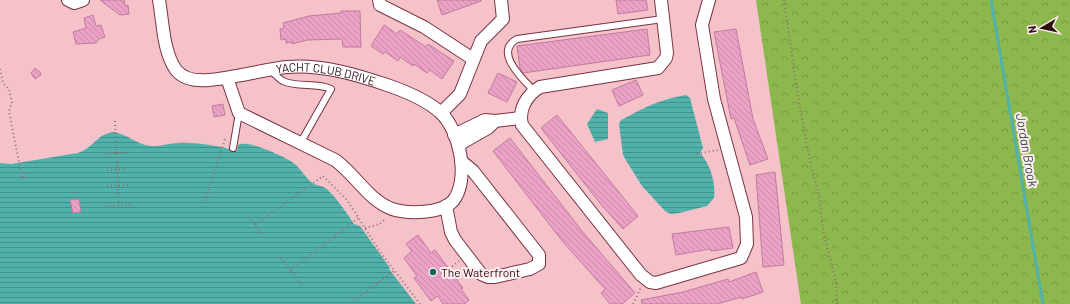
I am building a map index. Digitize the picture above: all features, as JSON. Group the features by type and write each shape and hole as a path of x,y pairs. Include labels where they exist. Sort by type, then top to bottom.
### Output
{"street":[{"path":"68,0 74,2 83,0"},
{"name":"YACHT CLUB DRIVE","path":"159,0 167,47 176,71 192,80 203,81 227,78 288,67 326,69 350,74 396,88 419,99 441,113 456,140 462,161 460,182 456,196 446,206"},
{"path":"379,0 380,5 424,27 473,59"},
{"path":"441,113 460,94 481,41 509,18 500,0"},
{"path":"661,0 667,53 666,58 658,68 547,85 534,91 521,109 520,118 522,124 645,279 656,283 741,258 746,251 746,217 714,99 702,31 703,19 709,0"},
{"path":"227,78 239,113 335,160 374,199 393,209 413,212 446,206 451,232 455,240 481,274 488,277 495,277 530,270 539,264 539,255 473,170 462,161"},
{"path":"456,140 485,120 495,121 520,118"}],"lane":[{"path":"534,91 510,61 508,51 513,41 517,39 663,19"},
{"path":"270,70 282,80 293,84 322,85 331,89 300,142"},
{"path":"233,148 239,113"}],"path":[{"path":"784,0 798,98 811,166 819,195 823,231 836,282 837,304"},
{"path":"0,69 3,83 9,89 11,96 12,103 9,111 22,178 25,178 24,173"},
{"path":"115,120 118,206"},
{"path":"205,201 222,147"},
{"path":"697,154 714,151"},
{"path":"106,154 128,154"},
{"path":"107,170 126,169"},
{"path":"255,225 320,176 325,176 347,200 394,271 420,304"},
{"path":"107,186 128,185"},
{"path":"105,206 132,205"},
{"path":"365,228 382,223 393,209"},
{"path":"249,216 262,234"},
{"path":"290,270 358,218"},
{"path":"281,258 302,286"},
{"path":"351,303 394,271"},
{"path":"633,304 645,279"}],"green space":[{"path":"756,0 1070,0 1070,304 801,304"}],"water":[{"path":"686,95 690,98 703,148 700,153 707,162 712,174 714,198 707,206 671,214 665,211 642,186 627,162 623,155 619,124 621,120 652,104"},
{"path":"597,109 608,113 608,139 595,142 587,124"},
{"path":"114,132 142,144 151,146 175,143 193,143 237,151 238,145 249,144 275,153 290,161 297,166 311,182 328,190 339,202 354,224 360,226 390,268 389,269 416,304 0,304 0,163 11,164 78,153 103,135"}],"building":[{"path":"100,0 124,0 125,6 128,5 129,14 120,15"},
{"path":"437,0 481,0 481,1 442,15"},
{"path":"616,0 646,0 648,10 618,14"},
{"path":"341,11 360,11 361,47 343,47 342,39 307,40 292,44 292,42 286,43 286,39 281,40 280,29 284,28 283,23 309,16 341,13"},
{"path":"93,15 96,26 101,25 105,37 99,39 96,43 76,44 73,32 86,28 84,18"},
{"path":"384,25 397,34 400,30 426,47 428,44 454,61 442,79 430,70 427,73 400,57 398,61 385,52 383,54 371,46"},
{"path":"647,29 650,55 523,73 520,68 517,46"},
{"path":"736,29 753,119 768,159 750,165 734,118 731,119 714,32"},
{"path":"35,68 41,75 35,79 31,73"},
{"path":"498,73 517,82 507,102 488,93"},
{"path":"636,80 643,95 619,106 612,90"},
{"path":"223,104 225,115 214,117 212,106"},
{"path":"557,115 638,216 623,229 599,202 541,128"},
{"path":"510,138 582,231 635,293 622,304 610,304 601,293 605,289 563,242 493,151"},
{"path":"775,172 784,265 763,267 756,175"},
{"path":"79,199 81,212 73,213 70,200"},
{"path":"729,227 733,248 711,251 710,249 676,255 672,234"},
{"name":"The Waterfront","path":"418,235 431,253 435,250 463,288 461,289 469,300 464,304 443,304 438,296 431,301 414,278 417,276 404,258 412,251 406,244"},
{"path":"756,272 763,292 742,299 742,297 717,304 642,304 641,300 683,292 728,279 729,282"}],"waterway":[{"name":"Jordan Brook","path":"991,0 1043,304"}],"place":[{"name":"The Waterfront","path":"433,272"}]}
